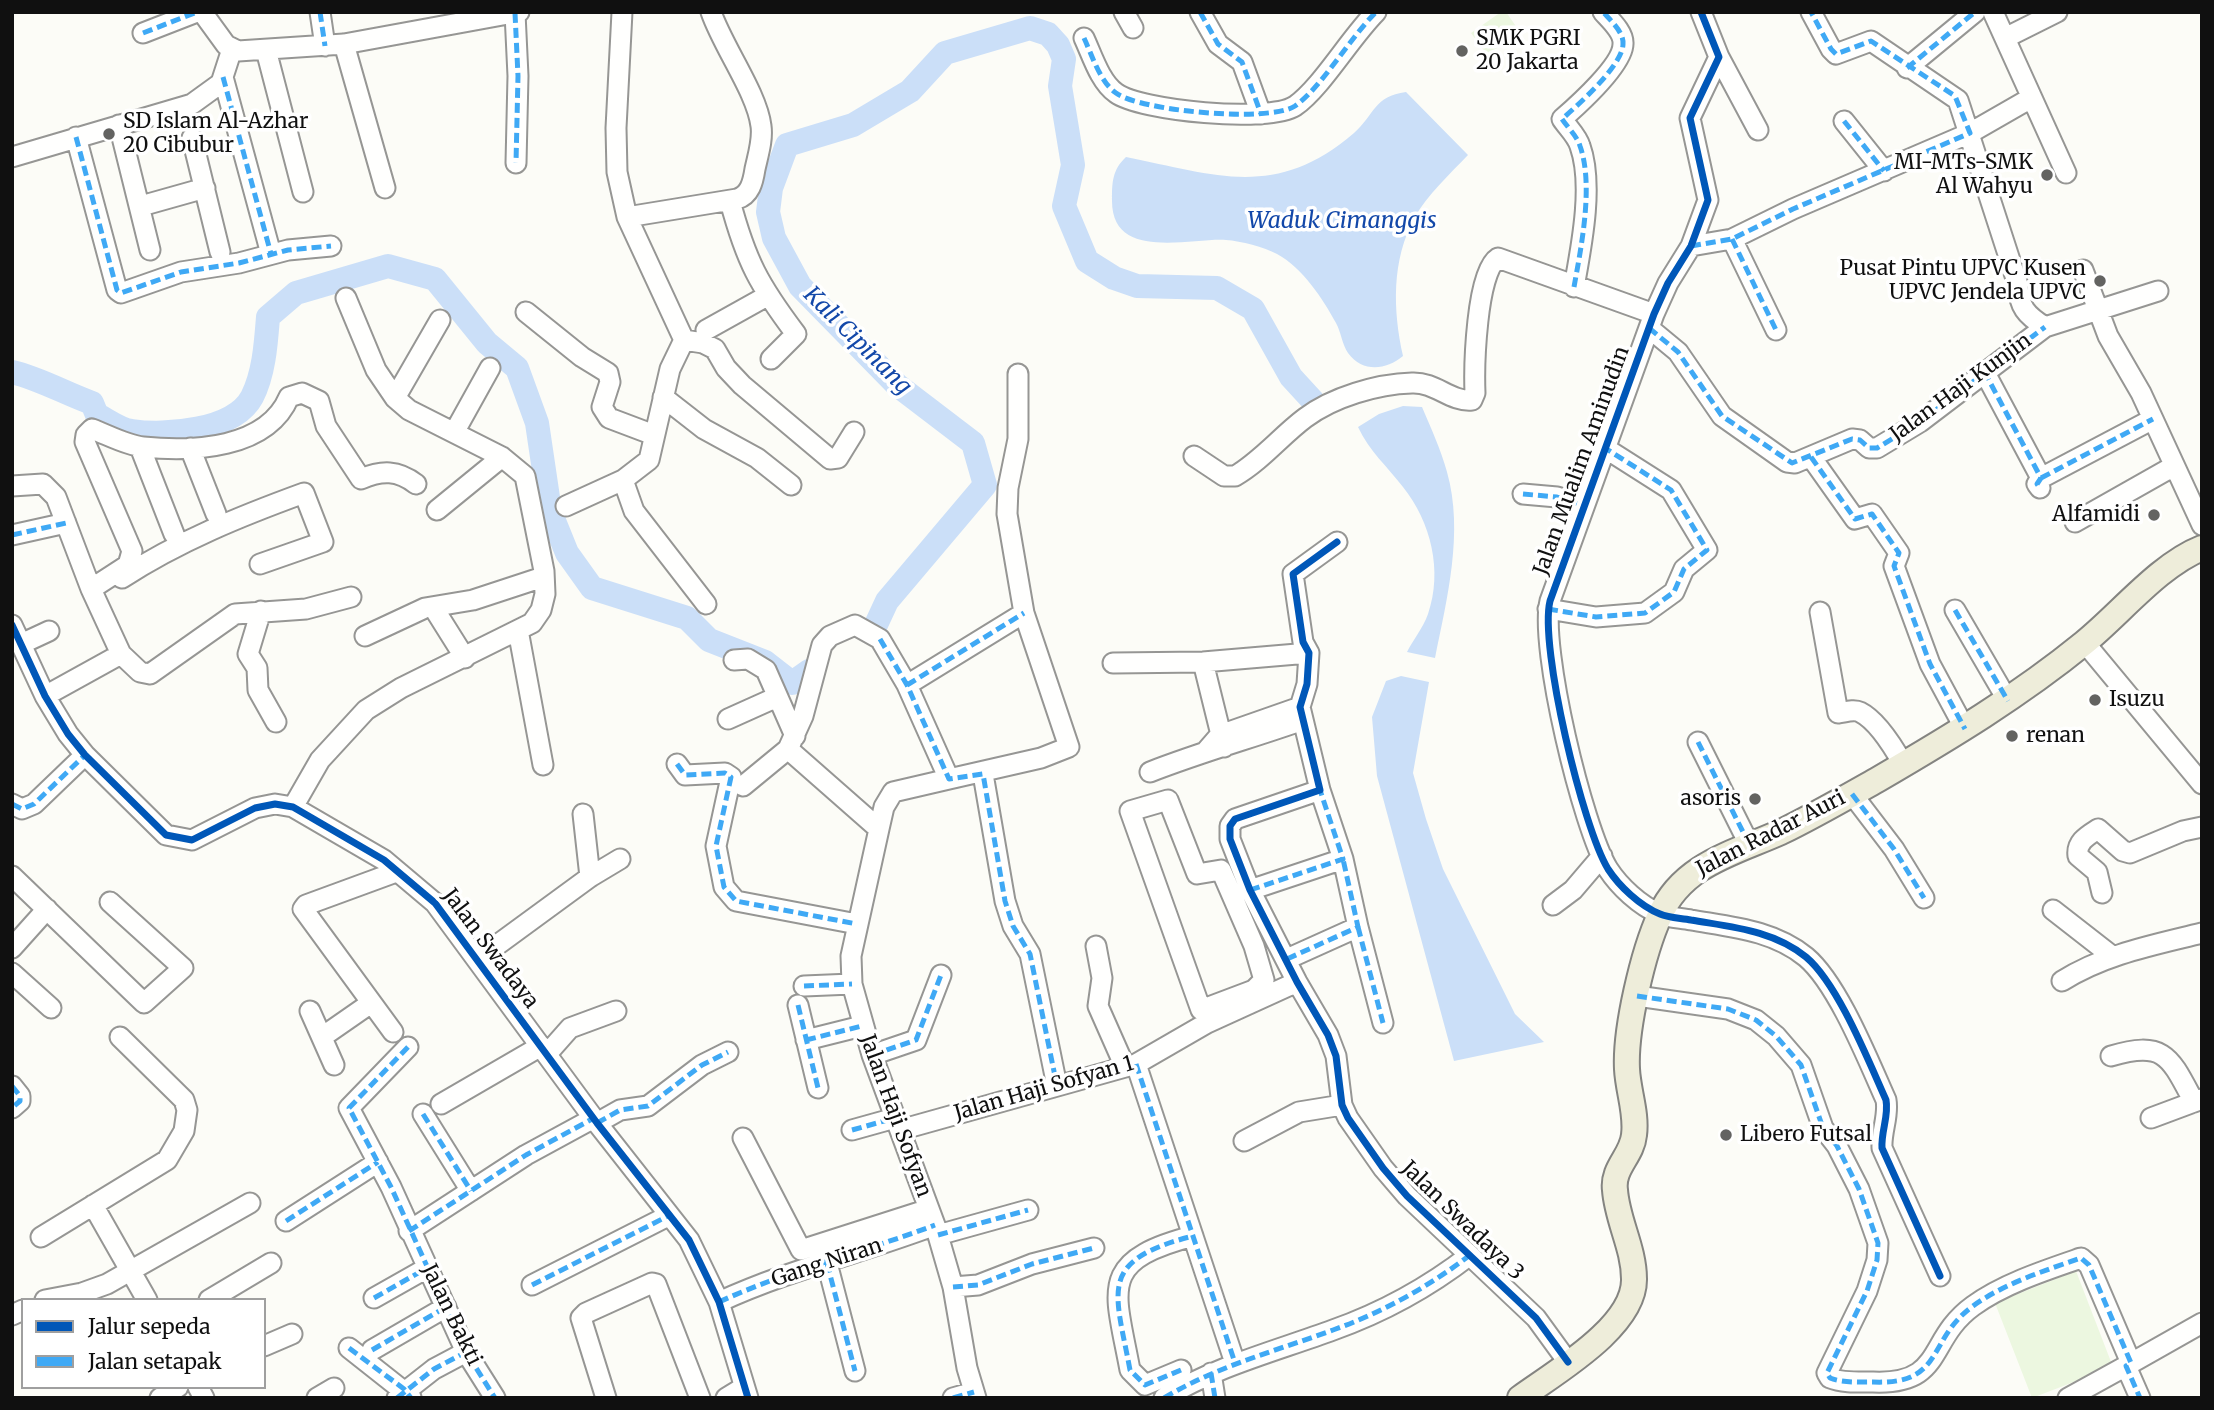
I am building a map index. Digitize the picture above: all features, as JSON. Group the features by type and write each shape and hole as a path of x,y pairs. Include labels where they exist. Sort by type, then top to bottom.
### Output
{"main road":[{"name":"Jalan Radar Auri","path":"1520,1398 1613,1325 1633,1289 1629,1248 1614,1188 1617,1169 1633,1145 1635,1131 1627,1070 1627,1033 1660,915 1677,888 1694,871 1852,794 1965,729 2008,701 2199,554"}],"street":[{"path":"143,33 200,12 232,49 266,50 334,45 435,20 517,13 516,163"},
{"path":"320,12 385,188"},
{"path":"622,12 616,163 627,217 684,340"},
{"path":"627,217 730,201 741,198 751,185 761,127 753,102 722,42 711,12"},
{"path":"1200,12 1218,44 1242,62 1262,114"},
{"path":"1084,38 1104,79 1122,97 1212,115 1262,114 1285,111 1301,100 1376,12"},
{"path":"1574,287 1583,240 1581,151 1562,119 1604,76 1622,48 1621,35 1602,12"},
{"path":"1701,12 1719,57 1758,130"},
{"path":"1811,12 1836,54 1871,41 1913,63 1955,96 1970,133 2018,285 2021,305 2029,317 2045,327"},
{"path":"1913,63 1975,12"},
{"path":"1993,12 2066,173"},
{"path":"2005,38 2057,12"},
{"path":"12,158 192,104 211,91 223,77 232,49"},
{"path":"266,50 303,191"},
{"name":"Jalan Mualim Aminudin","path":"1660,915 1619,883 1602,856 1582,806 1546,628 1548,609 1652,321 1668,283 1691,246 1708,200 1690,118 1719,57"},
{"path":"223,77 271,254"},
{"path":"1691,246 1732,239 1970,133 2031,98"},
{"path":"1844,121 1884,171"},
{"path":"118,125 141,206 150,250"},
{"path":"76,137 119,292 125,293 181,272 239,263 271,254 331,246"},
{"path":"175,261 225,252 192,138"},
{"path":"141,206 205,188"},
{"path":"730,201 747,261 767,296 796,334 771,359"},
{"path":"1732,239 1776,330"},
{"path":"1194,456 1224,476 1235,476 1306,417 1328,405 1384,387 1416,382 1439,388 1463,400 1475,393 1476,331 1494,260 1502,258 1652,321"},
{"path":"2083,270 2096,310 2153,419 2202,525"},
{"name":"Jalan Haji Kunjin","path":"1652,321 1678,352 1723,418 1764,443 1787,462 1795,463 1852,439 1875,449 1920,422 2045,327 2158,291"},
{"path":"706,330 767,296"},
{"path":"12,625 45,696 85,754 159,830 180,840 204,835 255,808 275,804 293,807 320,760 366,710 401,688 465,658 538,617 545,594 527,480 521,470 455,430 409,410 395,398 376,370 346,298"},
{"path":"526,312 582,357 608,373 610,382 602,407 608,418 654,435"},
{"path":"395,398 440,320"},
{"path":"566,506 624,480 649,460 670,369 684,340"},
{"path":"684,340 703,343 715,349 726,368 742,385 830,459 838,458 854,432"},
{"path":"455,430 490,368"},
{"path":"1984,372 2040,483 2153,419"},
{"path":"743,786 791,743 822,645 830,636 850,626 860,627 880,639 907,685 949,779 983,774 1041,758 1069,747 1024,613 1007,514 1008,488 1018,439 1018,374"},
{"path":"93,593 128,565 132,551 85,442 86,435 92,429 140,447 190,448 226,443 261,432 282,414 289,397 302,393 319,401 326,426 361,479 376,473 390,473 404,475 416,484"},
{"path":"663,397 704,429 757,458 791,485"},
{"path":"140,447 174,534"},
{"path":"190,448 216,514"},
{"path":"1548,609 1596,617 1645,613 1674,592 1684,569 1707,550 1671,490 1651,475 1605,449"},
{"path":"437,510 502,457"},
{"path":"1811,457 1855,519 1872,514 1899,553 1894,566 1930,664 1965,729"},
{"path":"2075,522 2174,467"},
{"path":"624,480 634,511 706,604"},
{"path":"12,486 43,484 51,490 121,654 140,672 150,674 160,670 227,619 247,611 306,610 351,597"},
{"path":"93,593 167,551 235,518 304,493 323,542 260,564"},
{"path":"1523,494 1557,498 1584,506"},
{"path":"12,534 66,523"},
{"path":"1337,542 1293,574 1303,642 1308,653 1307,684 1301,713 1320,790 1343,859 1383,1023"},
{"path":"365,636 433,607 473,600 543,577"},
{"path":"433,607 465,658"},
{"path":"1955,610 2008,701"},
{"path":"261,611 248,654 256,667 258,690 276,722"},
{"path":"1820,612 1838,713 1857,711 1863,714 1886,735 1903,764"},
{"path":"907,685 1024,613"},
{"path":"518,629 543,765"},
{"path":"21,644 49,631"},
{"path":"2085,643 2202,784"},
{"path":"1113,663 1203,662 1308,653"},
{"path":"45,696 121,654"},
{"path":"734,660 748,659 766,670 791,743 878,830"},
{"path":"1203,662 1217,745"},
{"path":"728,719 777,697"},
{"path":"1150,772 1301,713"},
{"path":"1698,742 1749,844"},
{"path":"12,804 22,809 34,804 85,754"},
{"path":"677,764 685,775 725,773 731,777 716,845 724,887 736,901 857,924"},
{"path":"983,774 1005,901 1013,926 1030,954 1057,1086"},
{"name":"Jalan Haji Sofyan","path":"949,779 893,792 884,807 851,956 852,984 862,1026 934,1223 953,1287 975,1395"},
{"name":"Jalan Swadaya 3","path":"1320,790 1235,819 1230,826 1230,839 1250,890 1325,1030 1336,1056 1342,1105 1382,1168 1407,1196 1536,1318 1569,1362"},
{"path":"1852,794 1894,849 1924,898"},
{"path":"1168,800 1197,874 1221,870 1254,946 1264,980 1254,990 1204,1017 1130,811 1168,800"},
{"name":"Jalan Swadaya","path":"293,807 384,860 435,903 696,1253 719,1302 746,1393"},
{"path":"583,814 590,877"},
{"path":"2102,893 2097,872 2078,856 2077,849 2084,839 2098,829 2123,851 2130,853 2151,842 2202,827"},
{"path":"1553,905 1573,890 1602,856"},
{"path":"478,959 590,877 620,859"},
{"path":"1250,890 1343,859"},
{"path":"393,1032 304,907 396,872"},
{"path":"12,876 144,1003 183,968 110,902"},
{"path":"12,948 47,909"},
{"path":"2053,910 2112,956"},
{"path":"1660,915 1757,932 1790,945 1822,973 1886,1100 1888,1113 1882,1129 1882,1148 1940,1276"},
{"path":"1287,959 1358,926"},
{"path":"2062,981 2084,967 2112,956 2202,933"},
{"path":"1096,946 1102,978 1098,1006 1131,1065 1193,1236 1235,1363"},
{"path":"12,973 51,1008"},
{"path":"872,1055 916,1040 942,975"},
{"name":"Jalan Haji Sofyan 1","path":"852,1130 897,1124 1057,1086 1131,1065 1204,1017 1297,982"},
{"path":"818,1088 806,1040 801,996 852,984"},
{"path":"1637,996 1728,1009 1756,1020 1776,1036 1801,1065 1823,1128 1837,1146 1859,1189 1878,1243 1871,1283 1846,1338 1830,1364 1827,1373 1830,1378 1863,1382 1907,1381 1923,1370 1947,1334 1972,1307 1989,1296 2081,1258 2089,1265 2140,1398"},
{"path":"322,1037 372,1003"},
{"path":"310,1011 334,1065"},
{"path":"442,1104 544,1050 570,1028 616,1011"},
{"path":"806,1040 862,1026"},
{"path":"41,1237 167,1160 178,1143 186,1120 184,1100 120,1037"},
{"name":"Jalan Bakti","path":"408,1047 350,1105 351,1113 378,1162 466,1352 495,1398"},
{"path":"2111,1056 2137,1048 2152,1048 2172,1065 2198,1100 2151,1118"},
{"path":"409,1231 526,1155 620,1110 648,1106 702,1065 728,1052"},
{"path":"1244,1141 1300,1112 1342,1105"},
{"path":"423,1114 471,1191"},
{"path":"743,1138 800,1250 934,1223 1028,1210"},
{"path":"286,1221 378,1162"},
{"path":"56,1298 82,1293 131,1271 250,1203"},
{"path":"93,1205 146,1298"},
{"path":"532,1285 668,1216"},
{"name":"Gang Niran","path":"719,1302 755,1286 827,1263 934,1223"},
{"path":"1181,1370 1144,1385 1136,1379 1130,1370 1116,1292 1122,1275 1139,1256 1193,1236"},
{"path":"953,1287 978,1285 1032,1264 1094,1248"},
{"path":"1164,1398 1235,1363 1336,1329 1374,1313 1447,1273 1470,1255"},
{"path":"212,1298 271,1263"},
{"path":"827,1263 855,1371"},
{"path":"374,1298 427,1268"},
{"path":"606,1398 581,1318 586,1313 652,1283 656,1284 700,1398"},
{"path":"372,1350 446,1307"},
{"path":"2068,1398 2202,1324"},
{"path":"266,1345 292,1334"},
{"path":"349,1348 404,1395 466,1352"},
{"path":"1211,1373 1215,1398"},
{"path":"726,1398 746,1393"},
{"path":"953,1398 975,1395"}],"green space":[{"path":"1501,12 1506,12 1520,32 1487,55 1471,33"},
{"path":"2076,1271 2113,1367 2032,1398 1995,1303"}],"water":[{"name":"Waduk Cimanggis","path":"1406,92 1468,155 1426,201 1407,233 1396,286 1397,321 1403,356 1396,361 1375,367 1361,364 1354,359 1348,353 1336,323 1318,294 1295,267 1277,254 1232,241 1174,243 1138,239 1125,232 1115,220 1113,183 1115,172 1126,157 1217,175 1271,175 1298,168 1326,154 1354,133 1387,97"},
{"path":"1403,406 1422,407 1442,456 1452,495 1452,565 1435,658 1407,652 1426,619 1432,598 1434,564 1427,531 1413,501 1373,451 1358,427 1379,414"},
{"path":"1401,676 1429,682 1413,773 1443,869 1515,1014 1544,1042 1454,1061 1377,776 1372,717 1386,681"}],"waterway":[{"name":"Kali Cipinang","path":"874,629 887,601 985,485 973,443 897,385 800,286 774,238 768,212 771,188 787,145 853,125 910,91 945,53 1030,28 1048,34 1058,45 1064,59 1060,86 1073,165 1064,206 1087,261 1114,278 1137,286 1217,288 1253,309 1291,377 1313,401"},
{"name":"Kali Cipinang","path":"12,372 92,403 97,415 128,430 162,433 198,429 230,417 252,397 262,368 268,317 296,293 388,266 435,279 487,343 517,368 537,423 550,511 567,553 592,588 687,618 709,640 765,662 792,683 809,671"}],"marked path":[{"path":"143,33 197,12"},
{"path":"320,12 325,46"},
{"path":"1200,12 1218,44 1242,62 1261,114"},
{"path":"1084,38 1105,82 1116,93 1150,105 1176,110 1259,114 1281,111 1295,106 1305,98 1376,12"},
{"path":"1574,287 1585,216 1586,179 1579,142 1562,119 1608,73 1621,53 1621,35 1603,12"},
{"path":"1691,246 1732,239 1793,209 1970,133 1955,96 1871,41 1836,54 1811,12"},
{"path":"1907,68 1975,12"},
{"path":"515,13 518,76 516,163"},
{"path":"223,77 271,254"},
{"path":"1844,121 1884,171"},
{"path":"76,137 117,290 121,293 181,272 239,263 288,250 331,246"},
{"path":"1732,239 1776,330"},
{"path":"1649,328 1678,352 1722,416 1792,463 1852,439 1860,440 1869,448 1877,448 1920,422 2045,327"},
{"path":"1984,371 2041,478 2037,484 2040,488"},
{"path":"2041,478 2153,419"},
{"path":"1548,609 1596,617 1645,613 1674,592 1684,569 1707,550 1671,490 1605,448"},
{"path":"1811,457 1855,519 1872,514 1899,553 1894,566 1930,664 1965,729"},
{"path":"1523,494 1557,497 1584,506"},
{"path":"12,535 66,523"},
{"path":"1955,610 2008,701"},
{"path":"907,685 1024,613"},
{"path":"880,639 907,685 949,779 983,774 1005,901 1013,926 1030,954 1057,1086"},
{"path":"1698,742 1749,844"},
{"path":"12,804 22,809 34,804 85,755"},
{"path":"677,764 685,775 725,773 731,777 716,846 724,887 736,901 857,924"},
{"path":"1250,890 1343,859 1320,790"},
{"path":"1852,794 1894,849 1924,898"},
{"path":"1287,959 1358,927 1343,859"},
{"path":"1358,927 1383,1023"},
{"path":"872,1055 916,1040 941,975"},
{"path":"804,986 852,984"},
{"path":"1637,996 1728,1009 1756,1020 1776,1036 1801,1065 1823,1128 1837,1146 1859,1189 1878,1243 1877,1260 1867,1291 1827,1373 1830,1378 1873,1382 1896,1381 1912,1376 1924,1368 1958,1319 1973,1306 2011,1284 2081,1258 2089,1265 2131,1363 2126,1366 2140,1398"},
{"path":"798,1005 818,1088"},
{"path":"806,1040 862,1026"},
{"path":"408,1047 349,1108 391,1187 466,1352 495,1398"},
{"path":"597,1123 620,1110 648,1106 702,1065 728,1052"},
{"path":"1136,1064 1235,1363"},
{"path":"12,1086 20,1096 20,1101 12,1108"},
{"path":"423,1114 471,1191"},
{"path":"409,1231 526,1155 594,1118"},
{"path":"852,1130 895,1118"},
{"path":"286,1221 378,1162"},
{"path":"938,1235 1028,1210"},
{"path":"532,1285 668,1216"},
{"path":"719,1302 772,1280 935,1225"},
{"path":"1181,1370 1145,1385 1130,1370 1118,1299 1120,1282 1127,1268 1141,1256 1193,1236"},
{"path":"953,1287 978,1285 1032,1264 1094,1248"},
{"path":"1164,1398 1226,1368 1333,1330 1387,1307 1422,1288 1470,1255"},
{"path":"827,1263 855,1371"},
{"path":"374,1298 427,1268"},
{"path":"372,1350 446,1307"},
{"path":"349,1348 404,1389 411,1398"},
{"path":"397,1398 434,1369 466,1352"},
{"path":"1211,1373 1215,1398"},
{"path":"953,1398 974,1392"}],"cycle path":[{"path":"1701,12 1719,57 1690,118 1708,200 1691,246 1668,283 1654,314 1550,601 1548,624 1557,695 1576,778 1598,848 1608,869 1624,889 1645,906 1664,915 1736,928 1780,941 1806,957 1829,985 1851,1024 1886,1100 1882,1148 1940,1276"},
{"path":"1337,542 1293,574 1303,642 1309,653 1307,684 1300,707 1320,790 1235,819 1230,826 1230,839 1250,890 1297,982 1328,1035 1336,1056 1342,1105 1348,1118 1383,1168 1407,1196 1536,1318 1568,1362"},
{"path":"12,625 45,696 68,734 85,755 166,835 192,840 255,808 275,804 293,807 384,860 435,903 597,1123 689,1240 719,1302 748,1398"}],"place":[{"name":"SMK PGRI 20 Jakarta","path":"1462,51"},
{"name":"SD Islam Al-Azhar 20 Cibubur","path":"109,134"},
{"name":"MI-MTs-SMK Al Wahyu","path":"2047,175"},
{"name":"Pusat Pintu UPVC Kusen UPVC Jendela UPVC","path":"2100,281"},
{"name":"Alfamidi","path":"2154,515"},
{"name":"Isuzu","path":"2095,700"},
{"name":"renan","path":"2012,736"},
{"name":"asoris","path":"1755,799"},
{"name":"Libero Futsal","path":"1726,1135"}]}
